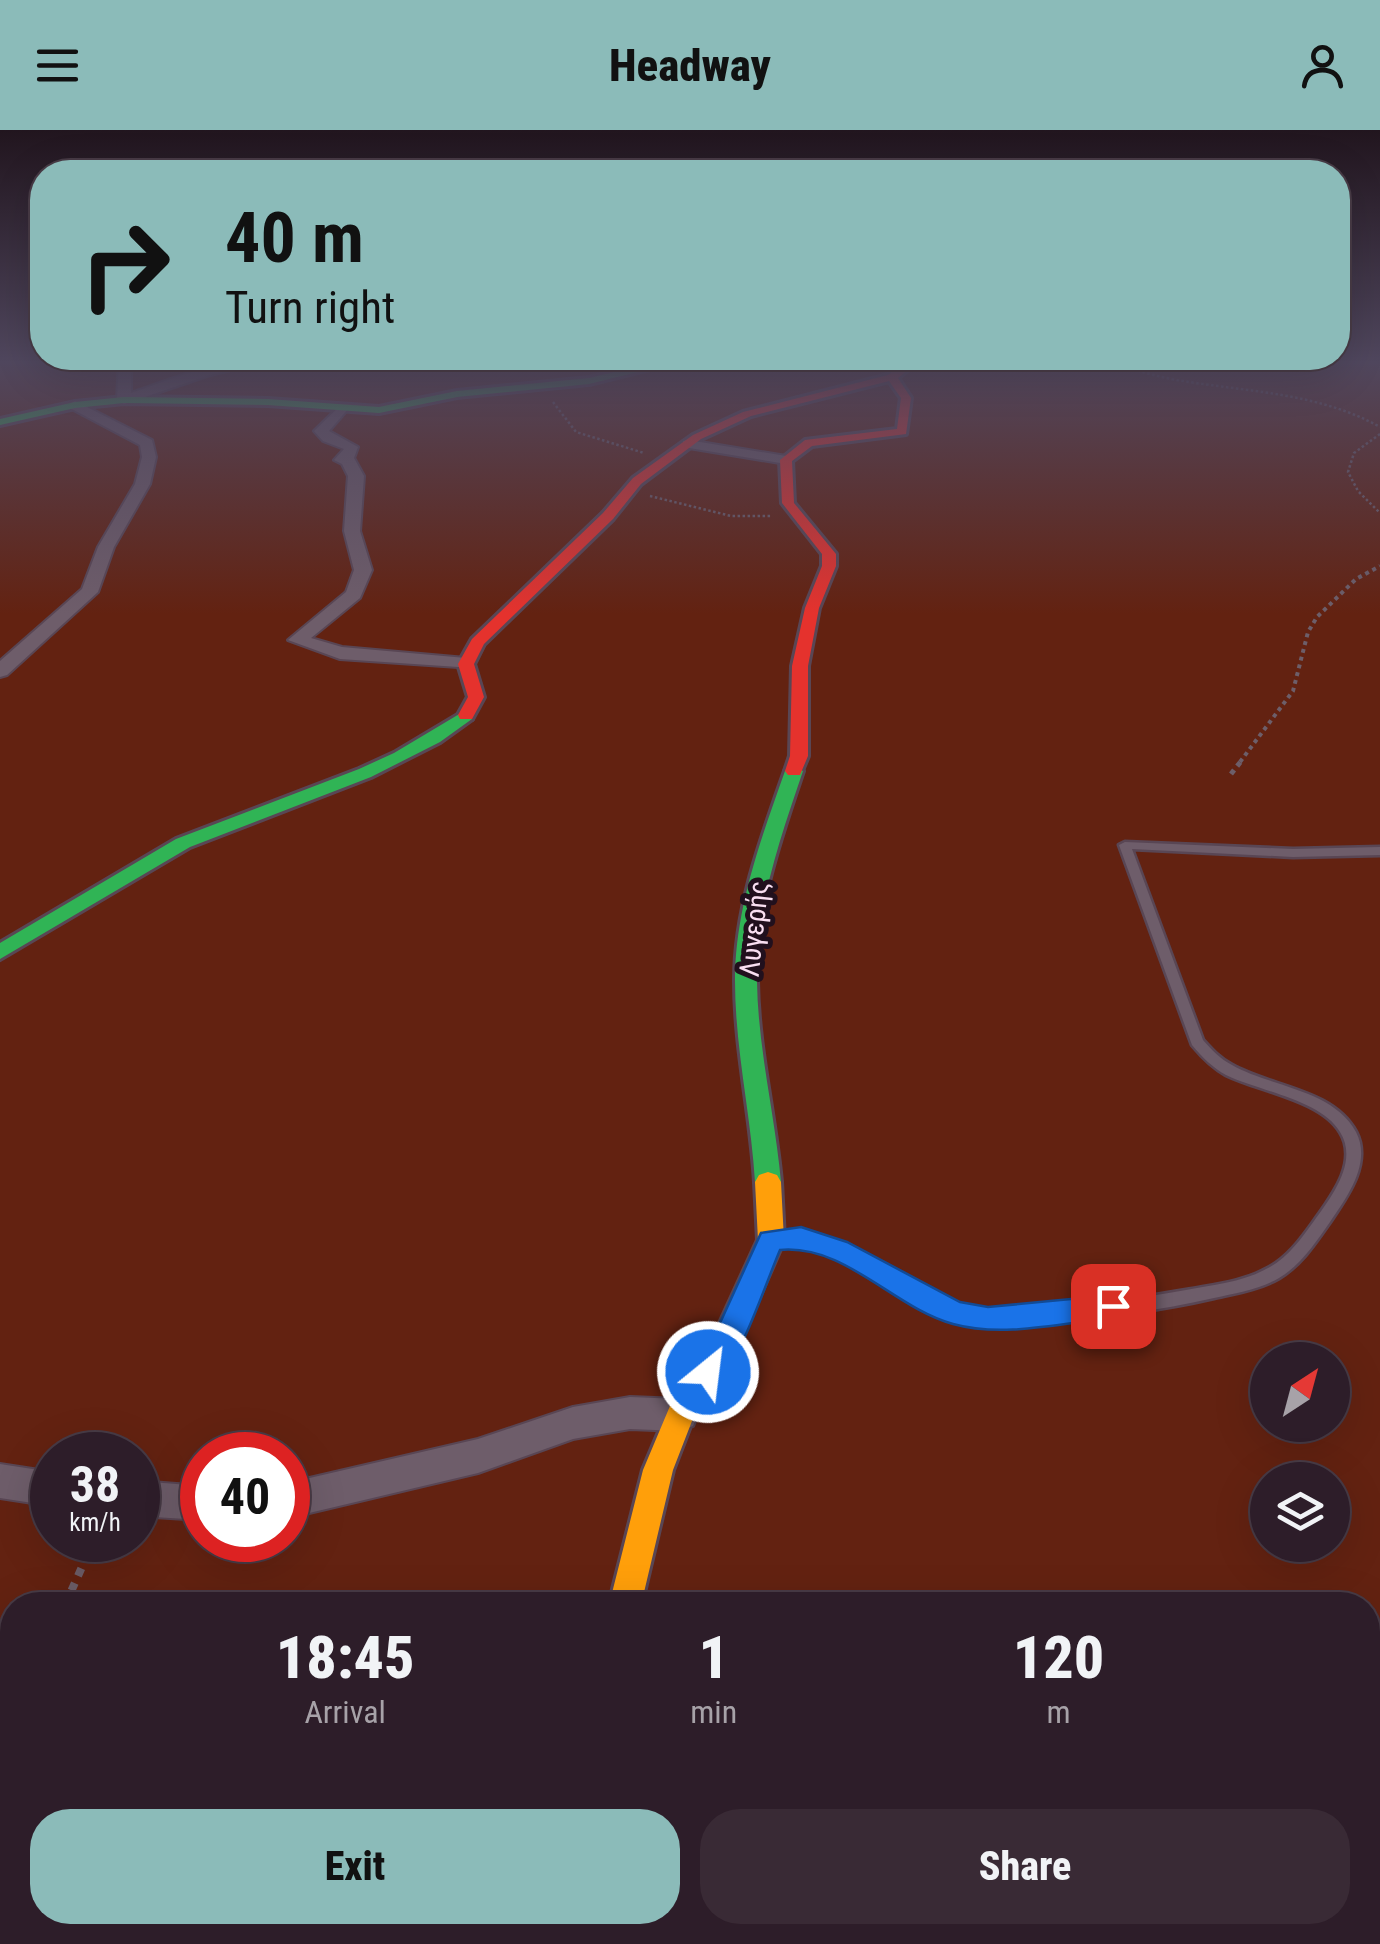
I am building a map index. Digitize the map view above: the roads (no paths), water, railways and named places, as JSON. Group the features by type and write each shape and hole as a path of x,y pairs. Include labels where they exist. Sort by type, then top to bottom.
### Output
{"street":[{"path":"0,671 89,592 97,580 105,549 128,516 148,463 147,445"},
{"path":"345,445 351,447 342,460 356,476 352,531 362,562 360,584 354,594 298,640 340,653 466,664"},
{"path":"0,952 184,843 359,778 440,736 471,711 476,697 466,664 490,627 608,516 628,490 687,445"},
{"path":"692,445 786,460 794,451 812,445"},
{"name":"Λυγερής","path":"628,1592 658,1470 680,1415 721,1352 771,1240 768,1162 746,984 749,928 755,886 799,756 800,666 812,608 829,566 828,554 788,503 786,460"},
{"path":"310,1496 478,1456 573,1424 630,1413 680,1415"},
{"path":"0,1481 30,1486"}],"lane":[{"path":"771,1240 801,1237 837,1250 955,1313 988,1318 1075,1312 1268,1276 1305,1246 1330,1209 1355,1158 1350,1134 1322,1109 1232,1072 1210,1058 1197,1042 1125,846 1292,853 1380,851"}]}
